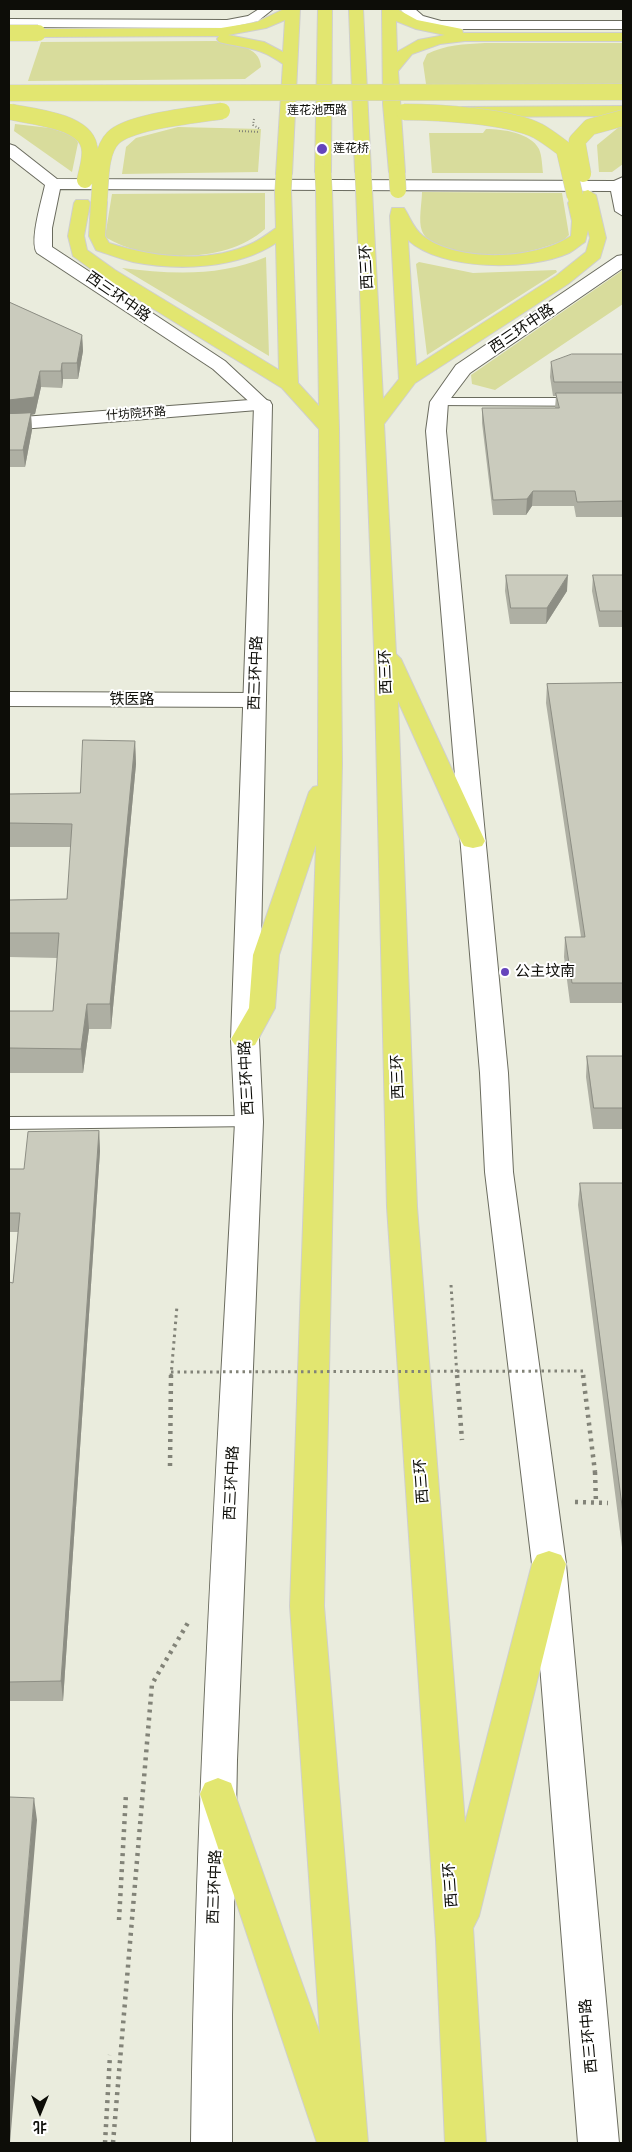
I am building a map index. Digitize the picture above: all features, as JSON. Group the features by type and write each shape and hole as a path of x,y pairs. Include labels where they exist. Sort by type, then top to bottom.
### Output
{"highway":[{"path":"38,36 237,30 274,21 286,16 293,9"},
{"path":"289,384 283,192 293,9"},
{"path":"325,9 323,172 329,428 330,764 307,1606 348,2143"},
{"name":"西三环","path":"356,9 385,648 402,1207 454,1940 466,2143"},
{"path":"389,9 402,18 418,25 458,32 621,33"},
{"path":"389,9 390,72 408,379"},
{"path":"9,30 38,36 228,39 261,45 274,50 290,63"},
{"path":"390,72 401,55 415,47 446,39 621,33"},
{"path":"9,94 623,92"},
{"path":"136,112 227,111 153,122 128,130 113,138 105,154 90,202 76,236 79,252 109,274 289,384 329,428"},
{"name":"莲花池西路","path":"272,111 623,112"},
{"path":"10,112 60,123 78,131 88,140 90,151 90,202 96,236 102,246 134,257 177,261 227,258 260,246 285,229"},
{"path":"10,112 78,112"},
{"path":"374,423 408,379 562,280 594,254 598,238 564,149 538,131 518,124 441,112"},
{"path":"398,216 418,241 449,255 496,260 534,257 564,248 578,238 581,196 577,140 590,127 623,118"},
{"path":"385,648 473,841"},
{"path":"245,1039 262,1008 266,955 330,764"},
{"path":"454,1940 549,1564"},
{"path":"218,1794 337,2143"}],"street":[{"path":"9,30 227,24 243,22 259,16 266,9"},
{"path":"407,9 418,19 441,25 621,33"},
{"path":"9,149 54,184 620,184 623,211"},
{"name":"西三环中路","path":"54,184 44,228 44,249 219,365 263,405 245,1039 250,1122 218,1794 211,1999 212,2143"},
{"name":"西三环中路","path":"598,2143 549,1564 499,1172 494,1073 436,431 439,402 463,369 623,260"},
{"name":"什坊院环路","path":"9,424 263,405"},
{"name":"铁医路","path":"9,699 255,700"}],"lane":[{"path":"439,402 623,402"},
{"path":"9,1123 250,1122"}],"path":[{"path":"237,132 265,132"},
{"path":"451,1285 462,1440"},
{"path":"170,1466 171,1372 177,1306"},
{"path":"171,1372 583,1371 595,1472 596,1503"},
{"path":"113,2143 152,1684 190,1618"},
{"path":"118,1920 126,1794"},
{"path":"105,2143 110,2055"}],"green space":[{"path":"216,41 251,50 256,54 261,67 245,79 28,81 41,42"},
{"path":"485,43 623,43 623,84 426,84 423,63 427,54 448,47"},
{"path":"15,124 50,128 75,136 78,143 72,172 14,131"},
{"path":"178,127 261,129 258,172 122,174 126,147 136,138"},
{"path":"619,127 623,127 623,164 612,172 599,172 597,145"},
{"path":"486,129 508,131 530,139 539,149 543,173 432,173 429,133 483,133"},
{"path":"422,192 562,193 569,235 563,241 511,255 476,255 448,249 436,245 427,239 422,231 420,217"},
{"path":"265,193 265,229 249,240 230,249 209,254 187,256 164,255 143,252 123,246 105,237 112,194"},
{"path":"266,257 269,356 122,268 158,272 213,271 231,268"},
{"path":"419,262 473,273 556,270 557,272 427,355 416,264"},
{"path":"623,270 623,304 495,390 472,384 471,375"}],"building":[{"path":"9,302 82,335 77,363 62,363 61,371 40,371 34,397 9,400"},
{"path":"572,354 623,354 623,382 554,382 551,362"},
{"path":"556,393 623,393 623,501 577,502 575,491 533,491 527,499 493,500 482,408 559,408"},
{"path":"31,413 23,450 9,450 9,414"},
{"path":"506,575 568,575 547,608 511,608"},
{"path":"593,575 623,575 623,611 600,611"},
{"path":"623,683 623,983 572,983 565,937 585,937 547,684"},
{"path":"83,740 135,741 110,1004 87,1004 81,1049 9,1048 9,1011 53,1011 59,933 9,933 9,900 67,899 72,824 9,823 9,794 80,793"},
{"path":"587,1056 623,1056 623,1108 594,1108"},
{"path":"99,1131 61,1681 9,1682 9,1282 13,1283 20,1213 9,1213 9,1169 24,1169 28,1132"},
{"path":"580,1183 623,1183 623,1513"},
{"path":"9,1797 34,1798 9,2098"}],"place":[{"name":"莲花桥","path":"322,149"},
{"name":"公主坟南","path":"505,972"}]}
